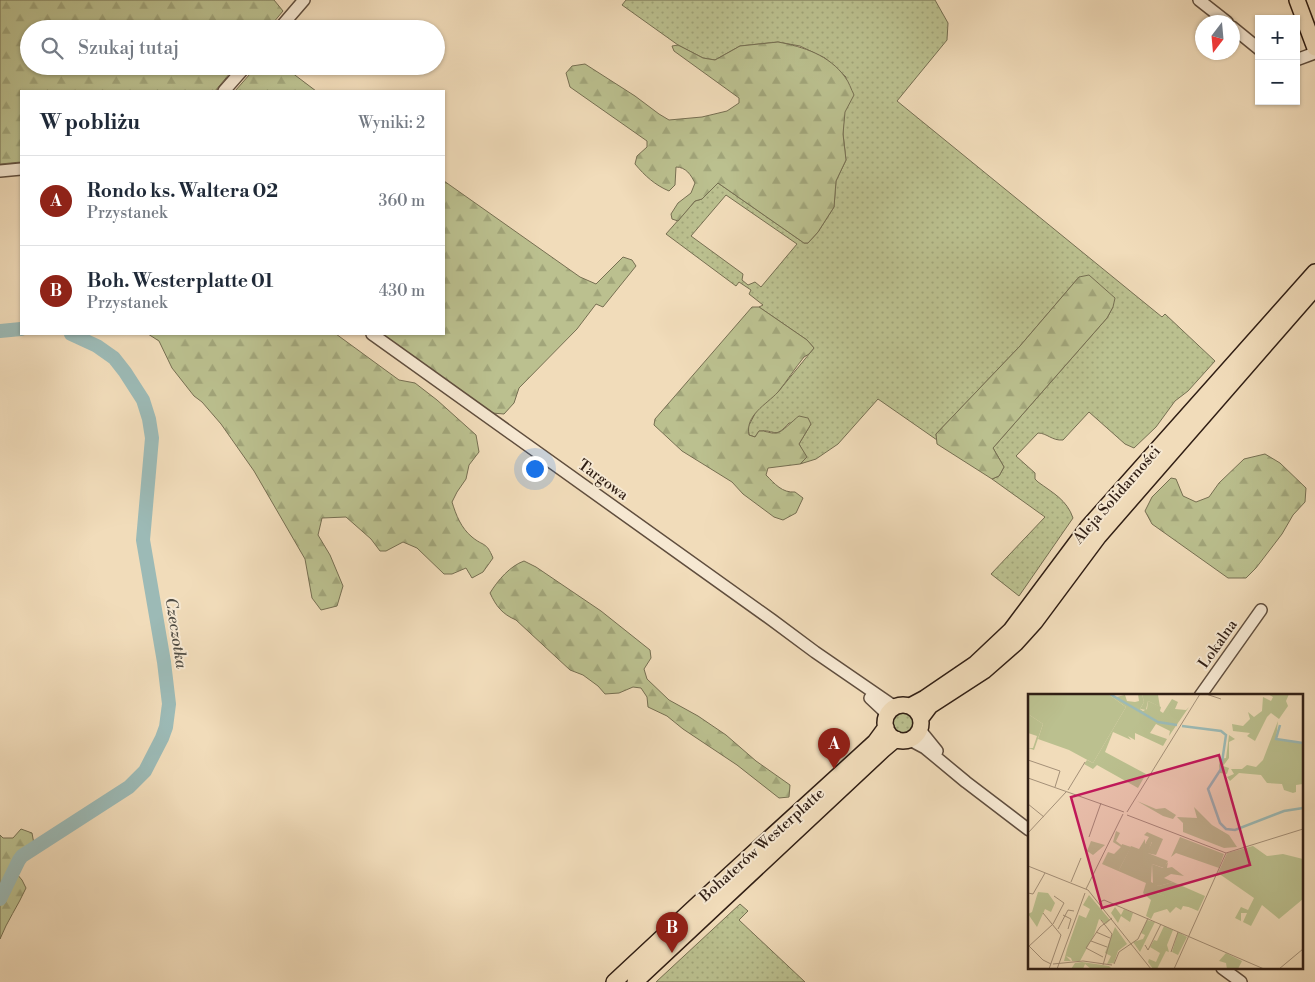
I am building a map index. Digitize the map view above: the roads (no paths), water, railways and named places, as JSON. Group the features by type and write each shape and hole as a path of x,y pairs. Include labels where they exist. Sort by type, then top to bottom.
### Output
{"main road":[{"path":"1297,0 1315,48"},
{"name":"Aleja Solidarności","path":"894,714 925,698 975,664 1011,630 1088,527 1315,272"},
{"name":"Aleja Solidarności","path":"912,732 930,706 984,671 1016,644 1035,622 1099,536 1315,288"},
{"path":"917,711 912,732 889,734 894,714 917,711"},
{"name":"Bohaterów Westerplatte","path":"614,982 875,742 894,714"},
{"name":"Bohaterów Westerplatte","path":"635,982 883,750 912,732"}],"street":[{"path":"287,20 304,0"},
{"path":"1199,0 1218,15"},
{"path":"1240,34 1255,46"},
{"path":"1300,59 1315,53"},
{"path":"225,90 238,75"},
{"path":"0,171 20,169"},
{"name":"Targowa","path":"373,335 772,620 894,714"},
{"name":"Lokalna","path":"1201,694 1260,610"},
{"path":"912,732 925,748 1028,829"},
{"path":"1225,970 1241,982"}],"waterway":[{"name":"Czeczotka","path":"0,331 20,329"},
{"name":"Czeczotka","path":"0,899 22,856 129,787 145,771 166,727 169,704 164,662 143,540 152,438 149,419 143,400 114,358 97,346 73,335"}],"place":[{"name":"Rondo ks. Waltera 02","path":"834,769"},
{"name":"Boh. Westerplatte 01","path":"672,953"}]}
